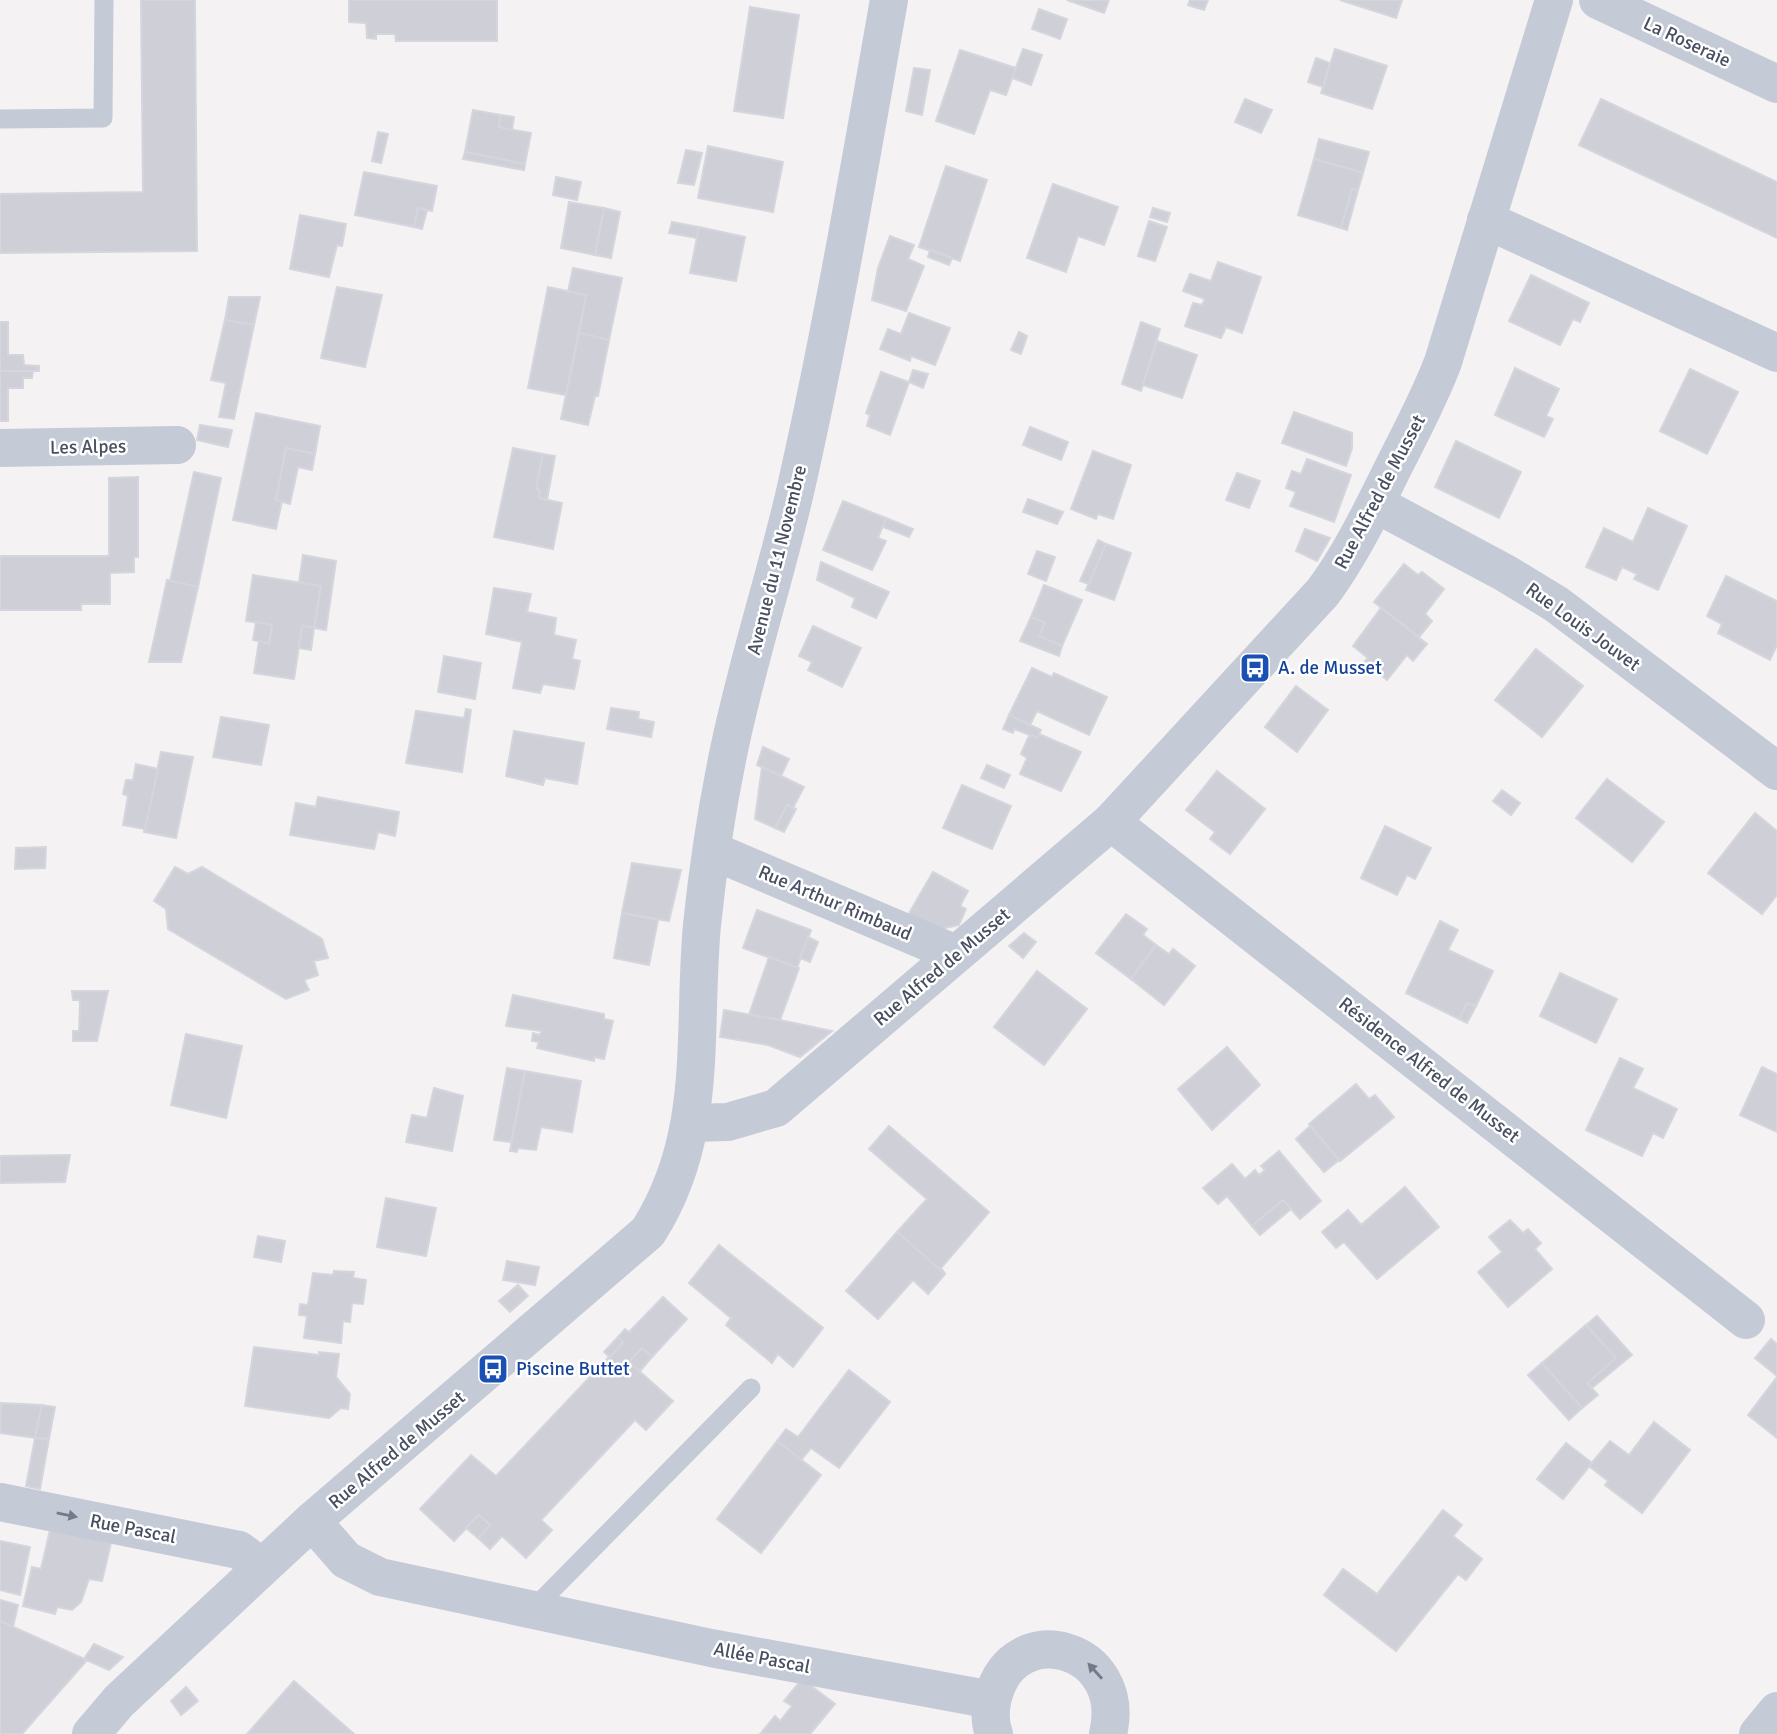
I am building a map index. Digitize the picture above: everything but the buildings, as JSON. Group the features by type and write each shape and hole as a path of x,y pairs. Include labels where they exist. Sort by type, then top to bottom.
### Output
{"street":[{"name":"Avenue du 11 Novembre","path":"690,1123 702,925 729,750 794,495 823,366 889,0"},
{"name":"Rue Alfred de Musset","path":"91,1734 119,1702 312,1521 648,1232 666,1204 682,1164 690,1123 728,1122 776,1108 1111,822 1323,592 1343,564 1376,504 1431,394 1554,0"},
{"name":"La Roseraie","path":"1598,0 1777,84"},
{"path":"1486,220 1777,353"},
{"name":"Les Alpes","path":"0,448 177,445"},
{"name":"Rue Louis Jouvet","path":"1376,504 1505,573 1556,604 1777,771"},
{"name":"Résidence Alfred de Musset","path":"1111,822 1746,1320"},
{"name":"Rue Arthur Rimbaud","path":"713,851 956,954"},
{"name":"Rue Pascal","path":"0,1502 239,1550 262,1567"},
{"name":"Allée Pascal","path":"312,1521 346,1560 380,1577 711,1648 993,1717"},
{"path":"993,1717 997,1681 1015,1660 1035,1651 1063,1650 1083,1658 1098,1671 1108,1689 1112,1713 1108,1734"},
{"path":"1758,1734 1777,1711"}],"lane":[{"path":"0,118 103,118 104,0"},
{"path":"532,1611 751,1388"}],"place":[{"name":"A. de Musset","path":"1255,668"},
{"name":"Piscine Buttet","path":"493,1369"}]}
